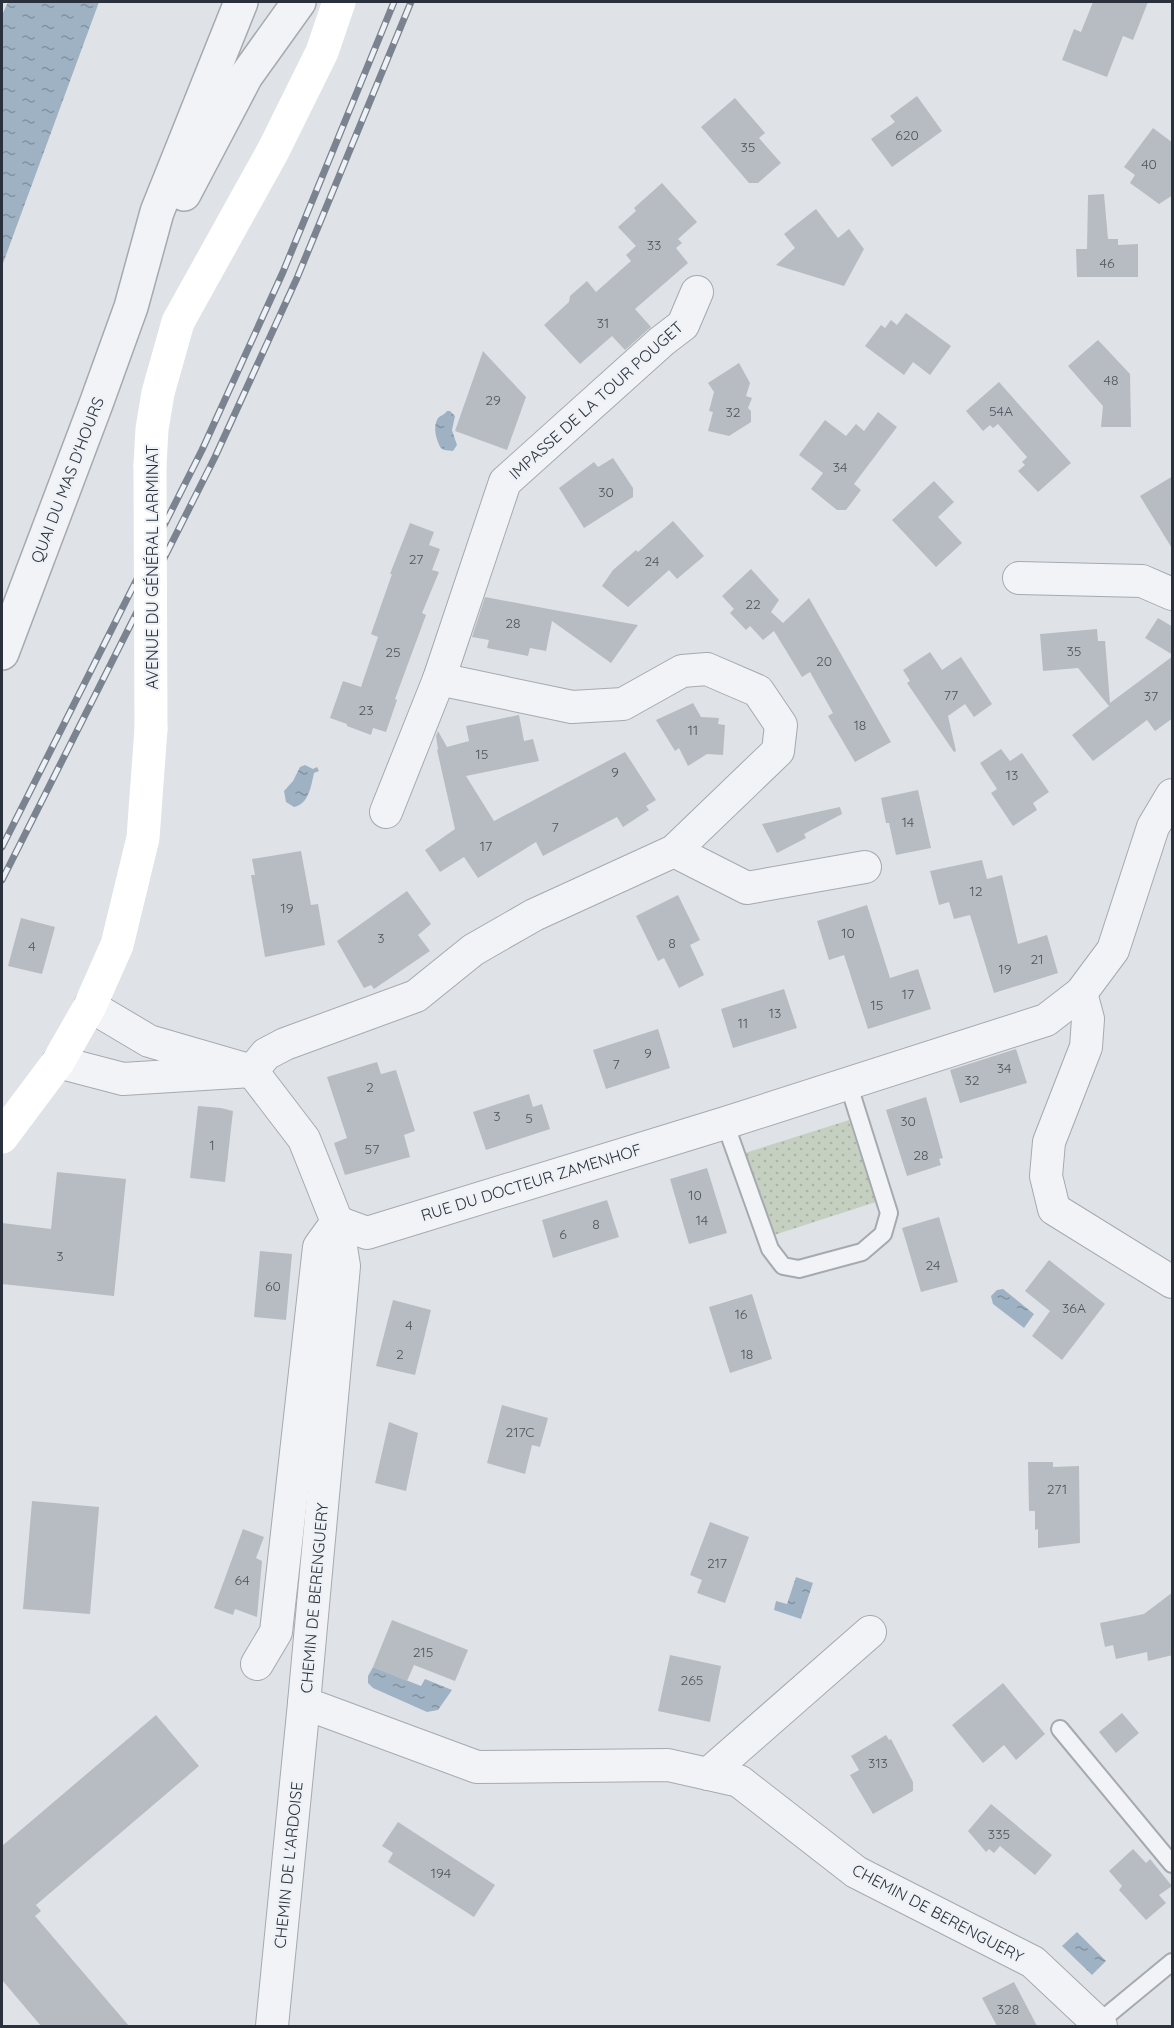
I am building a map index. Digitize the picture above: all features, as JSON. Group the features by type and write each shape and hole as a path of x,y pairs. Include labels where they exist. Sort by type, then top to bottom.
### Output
{"main road":[{"name":"AVENUE DU GÉNÉRAL LARMINAT","path":"2,1137 58,1062 90,1006 117,945 143,838 151,729 150,465 152,429 158,393 178,322 273,151 322,52 339,2"}],"street":[{"name":"QUAI DU MAS D'HOURS","path":"2,653 96,404 130,307 157,212 241,2"},
{"name":"QUAI DU MAS D'HOURS","path":"130,307 171,218 246,76 299,2"},
{"name":"IMPASSE DE LA TOUR POUGET","path":"386,812 439,679 505,482 662,341 683,325 698,292"},
{"path":"1019,578 1142,581 1173,594"},
{"path":"58,1062 123,1079 252,1071 266,1054 285,1044 416,996 473,950 534,915 674,851 778,751 781,725 758,691 707,669 682,672 623,704 572,707 439,679"},
{"name":"RUE DU DOCTEUR ZAMENHOF","path":"337,1222 366,1233 725,1123 1046,1020 1081,993 1113,950 1153,827 1173,795"},
{"path":"674,851 747,888 865,867"},
{"path":"1081,993 1088,1019 1086,1047 1049,1142 1046,1176 1054,1209 1173,1282"},
{"path":"90,1006 148,1041 252,1071"},
{"name":"CHEMIN DE BERENGUERY","path":"252,1071 304,1139 337,1222 344,1266 304,1703 477,1767 668,1765 739,1781 856,1872 1033,1962 1100,2025"},
{"name":"CHEMIN DE BERENGUERY","path":"257,1664 276,1632 319,1247 337,1222"},
{"path":"708,1774 870,1632"},
{"name":"CHEMIN DE L'ARDOISE","path":"272,2026 304,1703"}],"lane":[{"path":"725,1123 770,1249 783,1266 799,1269 862,1252 883,1234 889,1213 848,1083"},
{"path":"1060,1729 1173,1864"},
{"path":"1100,2025 1173,1962"}],"green space":[{"path":"849,1120 876,1202 771,1236 745,1153"}],"water":[{"path":"8,2 99,2 2,266 2,15"},
{"path":"447,411 455,416 452,430 457,445 453,451 441,448 436,433 437,420"},
{"path":"305,765 313,769 317,767 319,771 314,773 306,798 294,807 286,802 284,791 293,781 300,767"},
{"path":"1003,1289 1034,1314 1024,1328 993,1304 991,1296 997,1290"},
{"path":"796,1577 813,1583 801,1619 774,1610 776,1601 787,1604"},
{"path":"373,1667 421,1686 425,1679 452,1690 438,1710 427,1712 373,1688 368,1683 368,1676"},
{"path":"1077,1932 1106,1961 1092,1975 1062,1946"}],"building":[{"path":"1093,2 1148,2 1133,40 1123,36 1107,77 1062,60 1074,29 1081,32"},
{"path":"917,96 942,131 892,167 871,139 895,122 890,116"},
{"path":"735,98 765,133 759,138 781,163 758,183 749,183 701,127"},
{"path":"1153,128 1173,143 1173,195 1159,204 1130,183 1135,175 1124,167"},
{"path":"662,183 697,222 678,239 682,243 676,248 688,263 635,309 651,327 625,350 612,336 580,364 544,325 569,302 570,296 587,281 596,292 631,261 626,255 636,246 618,227 636,211 634,208"},
{"path":"1104,194 1108,239 1118,239 1118,245 1138,244 1138,277 1077,277 1076,249 1087,249 1088,195"},
{"path":"816,209 838,238 849,229 864,249 844,286 776,265 795,248 784,234"},
{"path":"906,313 951,346 930,375 913,362 904,375 865,346 881,325 885,328 891,320 897,325"},
{"path":"1098,340 1130,374 1131,427 1101,427 1103,406 1068,366"},
{"path":"483,351 526,397 507,450 455,431"},
{"path":"739,363 750,383 746,396 752,398 748,408 751,411 751,422 729,436 708,431 713,412 709,411 714,392 708,383"},
{"path":"999,382 1071,463 1038,492 1018,471 1025,465 1022,462 1027,457 998,424 993,428 990,425 983,431 966,411"},
{"path":"878,412 897,427 854,484 861,490 846,510 837,510 811,489 823,473 799,455 825,420 846,436 856,424 864,431"},
{"path":"613,458 633,488 633,497 584,528 559,488 594,462 598,467"},
{"path":"1173,476 1173,550 1140,496"},
{"path":"934,481 954,502 938,517 962,543 936,567 892,520"},
{"path":"673,521 704,556 677,579 669,570 628,607 602,586 613,570 636,550 638,552"},
{"path":"410,523 434,532 429,545 440,549 432,570 439,572 422,613 426,615 395,699 397,700 386,732 373,728 371,735 330,718 343,681 361,687 378,637 371,634 392,574 390,574"},
{"path":"751,569 779,600 771,612 783,623 809,598 891,742 855,762 828,716 833,713 810,672 802,677 774,631 763,640 750,626 746,630 730,613 734,609 722,596"},
{"path":"485,597 638,625 611,663 552,621 546,651 530,648 528,656 487,648 489,640 472,637"},
{"path":"1158,618 1173,627 1173,655 1145,638"},
{"path":"1097,629 1098,641 1105,641 1110,703 1173,656 1173,718 1155,731 1147,720 1093,761 1072,735 1109,706 1078,668 1043,671 1040,634"},
{"path":"930,652 942,670 961,657 992,704 974,717 965,704 948,716 956,751 954,752 907,683 910,681 903,670"},
{"path":"693,703 701,717 719,718 718,724 725,725 723,755 707,754 688,766 679,748 675,751 656,720"},
{"path":"519,715 524,741 533,739 539,761 466,776 494,821 625,752 656,800 646,806 649,810 623,827 617,817 543,856 536,842 478,878 464,857 440,872 425,850 455,829 437,750 438,731 447,747 469,741 466,726"},
{"path":"1001,749 1010,761 1022,753 1049,792 1033,803 1037,810 1013,826 991,793 997,789 980,763"},
{"path":"918,790 931,848 896,855 881,798"},
{"path":"840,807 842,814 804,834 806,838 777,853 762,824"},
{"path":"301,851 311,905 318,904 325,945 265,957 251,875 255,875 252,859"},
{"path":"982,860 987,879 1002,875 1018,944 1047,935 1058,973 994,993 970,915 954,919 949,902 939,905 930,871"},
{"path":"407,891 431,924 418,935 430,951 374,989 371,985 364,988 337,941"},
{"path":"678,895 700,940 690,945 704,975 679,988 664,958 658,961 636,916"},
{"path":"867,905 890,978 918,969 931,1009 868,1029 844,955 829,960 817,921"},
{"path":"21,918 55,927 42,974 8,966"},
{"path":"784,989 797,1028 733,1048 721,1009"},
{"path":"658,1029 670,1068 606,1089 593,1050"},
{"path":"1016,1049 1027,1083 960,1103 950,1070"},
{"path":"377,1062 381,1074 396,1070 415,1131 404,1135 410,1157 345,1175 334,1143 347,1138 327,1077"},
{"path":"529,1094 533,1107 542,1104 550,1129 486,1150 473,1112"},
{"path":"926,1097 943,1158 939,1159 941,1165 907,1176 886,1110"},
{"path":"198,1106 233,1111 225,1182 190,1178"},
{"path":"707,1168 727,1233 689,1244 670,1179"},
{"path":"57,1172 126,1179 114,1296 2,1284 2,1223 51,1229"},
{"path":"607,1200 619,1237 553,1258 542,1220"},
{"path":"939,1217 958,1282 921,1292 902,1228"},
{"path":"260,1251 292,1254 286,1320 254,1317"},
{"path":"1049,1260 1105,1304 1062,1360 1032,1336 1050,1311 1025,1291"},
{"path":"752,1294 772,1359 730,1373 709,1307"},
{"path":"393,1300 431,1310 415,1375 376,1366"},
{"path":"502,1405 548,1418 540,1447 532,1445 525,1474 487,1463"},
{"path":"389,1422 418,1433 406,1491 375,1483"},
{"path":"1028,1462 1053,1462 1053,1467 1079,1466 1080,1543 1038,1548 1035,1511 1029,1511"},
{"path":"32,1501 99,1507 90,1614 23,1609"},
{"path":"710,1522 749,1537 725,1603 697,1593 702,1580 690,1575"},
{"path":"243,1529 264,1537 256,1558 262,1561 257,1617 235,1609 233,1615 214,1608"},
{"path":"1173,1592 1173,1655 1148,1661 1147,1652 1116,1659 1113,1645 1105,1647 1100,1623 1144,1614"},
{"path":"392,1620 468,1650 455,1681 414,1665 407,1681 373,1667"},
{"path":"670,1655 721,1666 710,1722 658,1711"},
{"path":"1003,1683 1045,1734 1016,1760 1004,1745 983,1763 952,1725"},
{"path":"1122,1713 1139,1733 1116,1753 1099,1732"},
{"path":"156,1715 199,1766 36,1905 41,1911 35,1916 129,2026 41,2026 2,1980 2,1846"},
{"path":"886,1735 889,1740 891,1739 913,1782 913,1791 873,1814 850,1775 859,1770 851,1756"},
{"path":"991,1804 1052,1855 1035,1875 1000,1846 994,1853 989,1849 986,1852 968,1831"},
{"path":"398,1822 495,1885 474,1917 388,1862 393,1853 382,1846"},
{"path":"1133,1849 1146,1863 1150,1859 1172,1886 1159,1895 1166,1903 1146,1920 1119,1890 1122,1886 1109,1871"},
{"path":"1014,1982 1037,2026 997,2026 982,1998"}],"railway":[{"path":"2,847 202,450 283,272 394,2"},
{"path":"2,880 215,457 297,278 411,2"}]}
